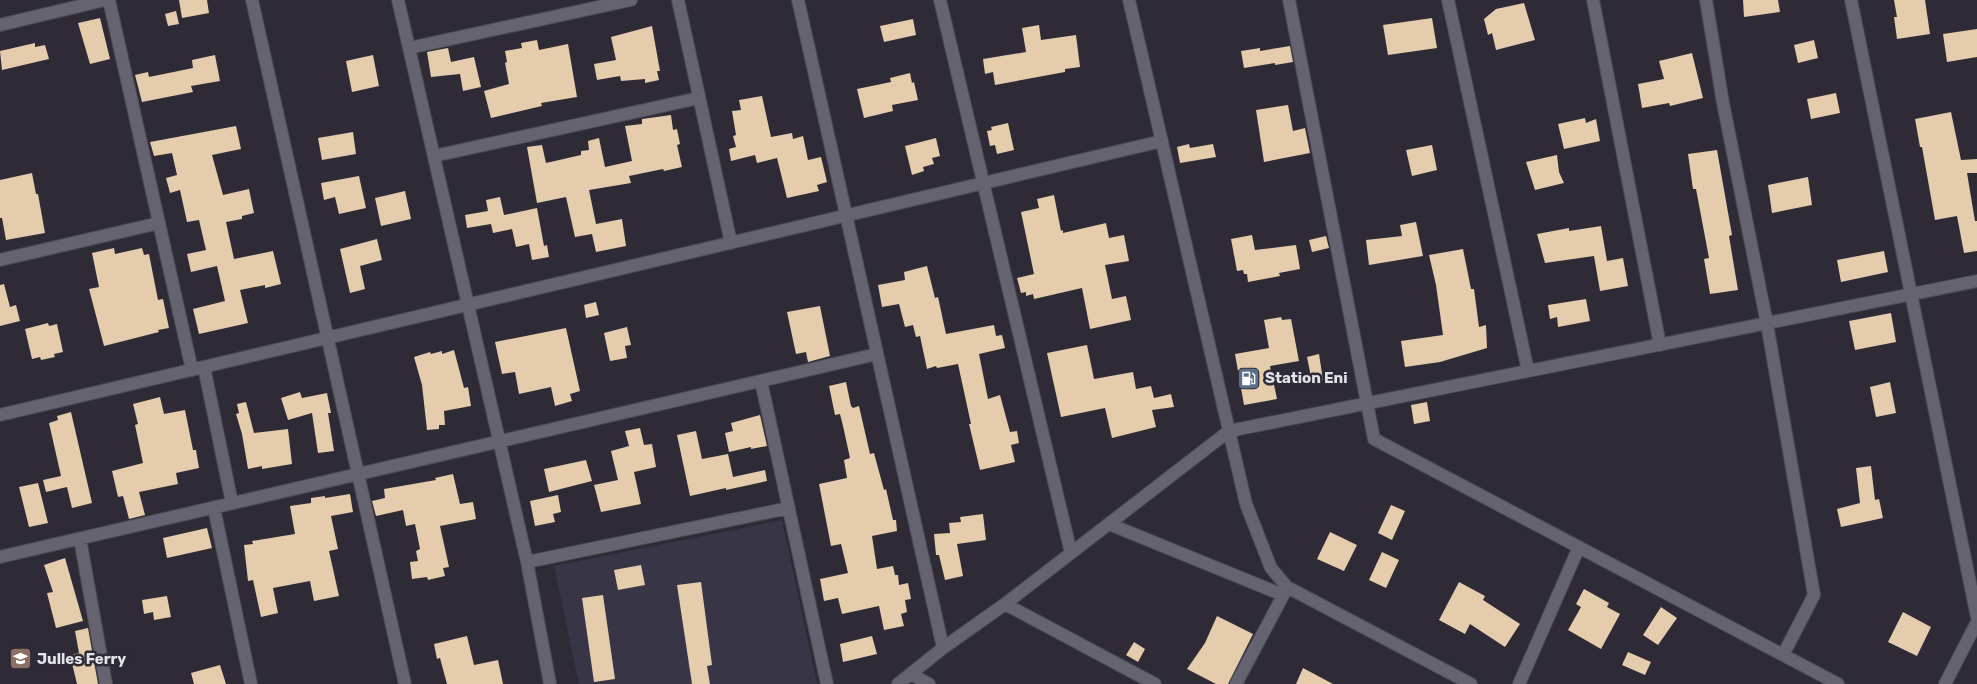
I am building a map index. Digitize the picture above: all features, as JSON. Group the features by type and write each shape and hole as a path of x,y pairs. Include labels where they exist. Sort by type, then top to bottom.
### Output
{"street":[{"path":"0,25 107,0 159,223 232,503"},
{"path":"252,0 406,684"},
{"path":"398,0 526,562 550,684"},
{"path":"409,48 631,0"},
{"path":"678,0 731,243"},
{"path":"798,0 943,648"},
{"path":"940,0 1070,553"},
{"path":"1132,0 1162,141 1246,504 1271,568 1285,591"},
{"path":"1289,0 1374,439 1838,684"},
{"path":"1448,0 1528,371"},
{"path":"1593,0 1660,345"},
{"path":"1706,0 1723,103 1767,324 1814,595 1784,655"},
{"path":"1852,0 1977,617"},
{"path":"434,156 699,98"},
{"path":"0,415 1162,141"},
{"path":"0,260 159,223"},
{"path":"898,684 1229,431 1977,281"},
{"path":"0,557 877,354"},
{"path":"761,381 827,684"},
{"path":"214,508 251,684"},
{"path":"526,562 789,508"},
{"path":"1109,524 1285,591 1471,684"},
{"path":"80,539 106,684"},
{"path":"1519,684 1579,547"},
{"path":"1236,684 1285,591"},
{"path":"1005,604 1155,684"},
{"path":"1945,684 1977,622"},
{"path":"910,674 929,684"}],"shaded area":[{"path":"782,520 817,684 579,684 554,566"}],"building":[{"path":"179,0 207,0 209,13 182,18"},
{"path":"1743,0 1778,0 1780,12 1744,17"},
{"path":"1894,0 1925,0 1930,34 1897,39 1894,17 1897,17"},
{"path":"1524,3 1535,40 1496,50 1492,33 1488,35 1484,19 1496,9"},
{"path":"176,11 179,24 168,26 165,14"},
{"path":"100,18 110,59 90,64 78,23"},
{"path":"1432,18 1437,48 1388,55 1383,25"},
{"path":"913,19 916,35 884,42 880,26"},
{"path":"1039,25 1041,40 1076,35 1080,67 1065,69 1065,72 995,85 993,72 985,74 983,59 1026,52 1022,28"},
{"path":"652,26 660,71 657,71 659,80 645,83 645,79 621,81 620,76 597,80 594,64 616,60 611,37"},
{"path":"1977,29 1977,57 1947,62 1943,34"},
{"path":"537,40 539,50 568,44 577,97 541,103 542,106 491,118 484,91 509,84 505,51 522,48 521,43"},
{"path":"1814,40 1818,58 1798,63 1794,45"},
{"path":"35,43 35,47 45,45 49,59 2,70 0,51"},
{"path":"1290,46 1293,62 1244,68 1241,51 1260,48 1260,51"},
{"path":"448,48 451,62 474,57 481,87 463,91 460,74 431,77 427,52"},
{"path":"1692,53 1703,98 1670,106 1669,103 1642,108 1638,84 1664,79 1659,61"},
{"path":"215,55 220,81 191,86 193,92 142,102 135,75 148,72 149,77 193,68 192,60"},
{"path":"373,55 379,86 352,92 346,61"},
{"path":"910,73 918,100 892,105 893,111 864,118 857,89 891,82 890,78"},
{"path":"1836,93 1840,113 1811,119 1807,99"},
{"path":"762,96 771,137 792,133 793,139 803,136 808,160 821,157 827,182 817,185 819,191 787,198 777,158 757,163 755,155 731,161 729,149 736,147 733,136 736,135 732,111 741,110 739,100"},
{"path":"1288,105 1293,131 1305,128 1310,153 1264,162 1256,110"},
{"path":"1951,112 1961,160 1977,159 1977,173 1967,173 1975,221 1977,221 1977,251 1964,253 1957,216 1935,220 1915,119"},
{"path":"671,115 673,130 677,129 680,144 677,145 682,167 629,176 631,183 589,190 596,224 622,219 626,246 596,252 592,234 575,237 566,197 537,203 527,147 542,145 546,163 581,155 581,151 589,150 588,141 599,138 605,167 632,161 625,126 642,124 642,119"},
{"path":"1585,118 1586,123 1596,119 1600,141 1564,149 1558,124"},
{"path":"1008,123 1014,150 997,154 995,145 990,146 987,131 992,130 991,127"},
{"path":"236,126 241,149 212,155 223,195 249,189 254,213 242,216 242,219 226,222 234,259 273,251 281,284 265,288 265,285 240,290 248,323 199,334 193,309 225,301 217,266 191,272 187,254 206,250 199,220 187,222 180,190 170,193 166,178 177,175 172,153 154,156 150,142"},
{"path":"353,132 356,154 322,160 318,138"},
{"path":"936,138 940,156 932,158 934,164 923,167 924,171 912,175 905,146"},
{"path":"1189,144 1190,148 1213,144 1216,157 1180,163 1177,147"},
{"path":"1432,145 1437,170 1412,176 1406,150"},
{"path":"1717,150 1732,235 1729,236 1738,290 1710,294 1704,259 1709,258 1696,189 1693,189 1688,154"},
{"path":"1557,155 1559,172 1564,183 1535,190 1526,162"},
{"path":"32,173 45,233 6,240 2,218 0,218 0,180"},
{"path":"359,176 366,208 339,214 335,197 324,200 321,183"},
{"path":"1808,177 1812,205 1772,213 1768,185"},
{"path":"405,191 411,219 381,226 375,198"},
{"path":"1054,195 1063,233 1106,223 1109,238 1124,235 1129,261 1105,265 1112,299 1126,296 1131,320 1090,329 1082,288 1034,299 1033,294 1026,296 1026,292 1021,293 1017,278 1034,274 1021,212 1039,208 1037,199"},
{"path":"500,197 504,215 537,208 544,246 547,245 549,257 532,260 529,244 516,247 512,229 493,233 491,224 467,228 465,215 488,211 486,200"},
{"path":"1416,222 1423,256 1369,265 1366,240 1402,236 1400,225"},
{"path":"1601,226 1607,261 1623,258 1628,286 1600,291 1594,256 1545,263 1537,234 1569,228 1569,231"},
{"path":"1252,235 1255,250 1296,245 1300,269 1279,273 1280,276 1248,282 1247,274 1244,274 1243,270 1237,271 1231,239"},
{"path":"1326,236 1329,248 1312,252 1309,240"},
{"path":"377,239 382,260 360,266 365,289 350,293 340,249"},
{"path":"114,248 115,254 142,248 144,255 149,254 158,300 163,299 169,328 104,346 89,289 99,287 92,253"},
{"path":"1463,249 1471,289 1474,289 1479,327 1486,325 1487,348 1440,362 1405,367 1401,341 1443,335 1436,285 1429,255"},
{"path":"1884,251 1888,272 1841,282 1837,260"},
{"path":"927,266 935,298 938,297 946,334 994,325 996,336 1002,335 1005,348 979,354 988,399 1000,395 1010,432 1017,431 1019,443 1011,445 1015,462 980,470 958,364 937,368 936,366 927,369 920,336 916,337 913,325 905,327 899,304 882,307 878,285 905,280 904,272"},
{"path":"4,284 10,307 16,305 20,321 0,326 0,285"},
{"path":"1586,299 1590,321 1558,327 1557,317 1550,319 1548,305"},
{"path":"596,302 599,315 586,318 584,305"},
{"path":"820,306 830,356 808,362 806,352 796,354 787,312"},
{"path":"1891,313 1896,342 1855,350 1849,321"},
{"path":"1281,317 1282,320 1291,319 1299,361 1270,366 1277,399 1244,405 1235,354 1269,348 1264,320"},
{"path":"48,323 49,326 57,324 63,352 54,354 55,357 41,360 40,357 32,359 25,329"},
{"path":"627,327 631,345 625,346 627,358 610,361 604,333"},
{"path":"566,328 580,391 570,394 572,401 555,406 551,387 519,394 515,372 502,374 495,342"},
{"path":"1087,345 1094,379 1133,372 1136,389 1151,386 1154,398 1171,394 1174,407 1152,410 1156,427 1112,438 1105,408 1061,417 1047,353"},
{"path":"454,350 464,388 468,387 471,406 444,411 445,425 439,425 439,429 427,430 422,385 414,357 430,352 431,354 442,351 442,354"},
{"path":"1319,354 1323,380 1312,382 1307,357"},
{"path":"846,382 851,406 853,408 859,406 870,454 874,453 884,490 886,489 893,520 896,520 897,531 872,536 877,569 893,566 895,575 898,575 899,585 908,583 911,599 905,600 907,612 901,614 904,626 884,630 879,606 842,614 838,598 824,601 820,579 848,573 841,544 831,546 819,484 847,478 844,460 850,458 840,414 835,415 829,386"},
{"path":"1890,382 1896,413 1876,417 1870,387"},
{"path":"300,392 302,398 327,393 331,413 328,413 334,451 318,453 312,413 288,420 281,398"},
{"path":"160,397 164,414 185,410 193,450 196,450 199,468 176,473 178,484 139,492 145,515 129,519 123,496 118,497 112,471 143,463 135,425 138,424 133,404"},
{"path":"246,402 254,433 288,429 292,464 262,469 262,466 248,469 242,434 236,414 239,413 237,404"},
{"path":"1427,402 1430,421 1414,424 1411,405"},
{"path":"71,412 92,503 72,508 67,487 46,492 43,480 61,476 49,423 58,420 57,416"},
{"path":"760,415 767,446 751,449 751,447 729,452 725,433 733,431 731,423"},
{"path":"640,428 644,445 652,444 656,467 634,472 641,504 601,512 594,485 618,480 611,451 629,446 625,431"},
{"path":"696,431 702,459 728,454 733,477 765,470 767,481 690,496 677,435"},
{"path":"586,460 592,481 549,492 544,469"},
{"path":"1871,466 1875,500 1879,499 1883,518 1841,527 1837,509 1860,503 1856,468"},
{"path":"453,474 460,504 473,502 476,519 440,526 449,567 443,568 445,576 428,580 427,577 412,579 410,562 418,561 416,551 420,549 415,524 406,526 403,510 376,516 372,501 385,498 384,489 436,480 435,478"},
{"path":"38,483 48,523 29,527 19,487"},
{"path":"350,494 353,512 331,516 338,549 329,551 339,596 314,601 310,581 273,588 278,613 261,617 253,580 248,581 244,545 253,544 252,541 295,534 290,506 311,503 311,498"},
{"path":"558,495 561,512 553,514 555,522 535,526 530,501"},
{"path":"1391,505 1405,511 1392,540 1378,533"},
{"path":"983,514 986,540 957,544 963,576 945,580 939,555 936,555 934,534 950,533 949,523 961,522 960,517"},
{"path":"207,528 212,548 167,558 163,538"},
{"path":"1330,532 1357,545 1344,571 1317,559"},
{"path":"1382,552 1399,560 1386,588 1369,580"},
{"path":"65,558 83,621 56,628 47,593 53,592 44,565"},
{"path":"641,565 645,585 618,590 614,570"},
{"path":"701,582 712,665 707,666 710,684 692,684 677,585"},
{"path":"1459,582 1485,596 1483,600 1520,624 1505,647 1470,624 1465,634 1439,620"},
{"path":"1584,589 1609,603 1607,607 1620,614 1601,649 1568,630 1581,607 1576,604"},
{"path":"603,595 615,679 594,682 582,598"},
{"path":"167,596 171,617 154,620 153,612 144,614 142,600"},
{"path":"1661,607 1677,618 1658,645 1643,635"},
{"path":"1903,612 1931,627 1917,656 1888,642"},
{"path":"1217,616 1253,634 1228,684 1216,684 1187,669 1205,643"},
{"path":"88,628 98,684 77,684 70,655 79,653 75,631"},
{"path":"467,636 474,665 498,660 503,684 447,684 440,658 437,659 434,644"},
{"path":"872,636 877,654 843,662 840,644"},
{"path":"1134,642 1145,649 1138,662 1126,655"},
{"path":"1628,652 1651,662 1645,675 1622,665"},
{"path":"220,665 226,684 194,684 191,673"},
{"path":"1303,668 1333,684 1296,684"}],"place":[{"name":"Station Eni","path":"1249,378"},
{"name":"Julles Ferry","path":"21,659"}]}
